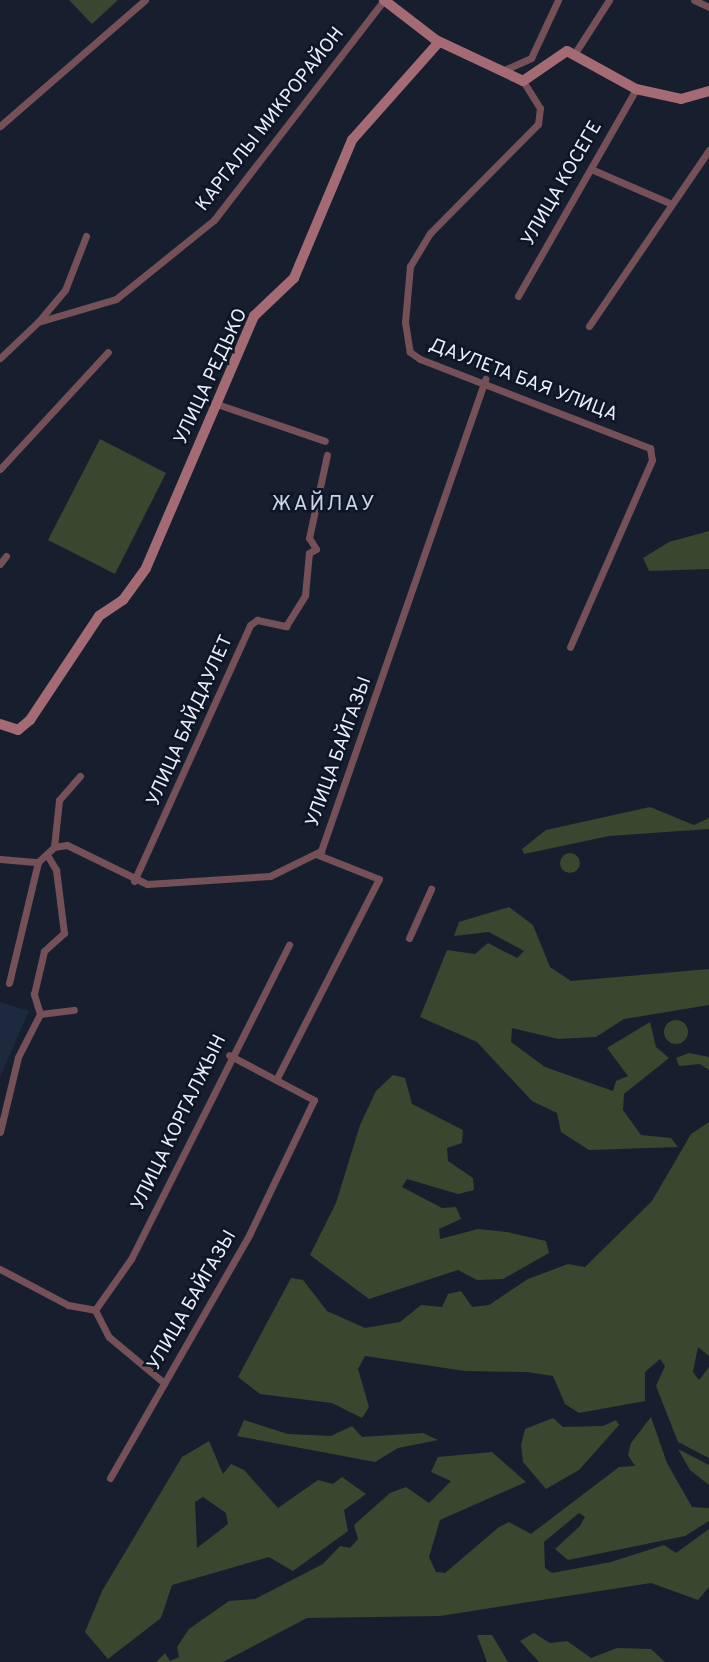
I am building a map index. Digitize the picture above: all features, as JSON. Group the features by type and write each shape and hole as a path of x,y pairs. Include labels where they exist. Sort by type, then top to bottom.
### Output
{"street":[{"path":"0,126 145,0"},
{"path":"384,0 439,42 523,81 556,54 575,53 636,89 681,99 709,91"},
{"name":"КАРГАЛЫ МИКРОРАЙОН","path":"0,358 38,322 116,299 214,220 384,0"},
{"path":"502,71 531,58 558,0"},
{"path":"575,53 609,0"},
{"path":"694,0 709,6"},
{"name":"УЛИЦА РЕДЬКО","path":"0,724 18,730 99,616 123,600 146,568 254,316 294,278 352,140 439,42"},
{"name":"ДАУЛЕТА БАЯ УЛИЦА","path":"523,81 540,108 538,124 430,233 404,290 410,352 485,379 650,448 652,460 570,648"},
{"name":"УЛИЦА КОСЕГЕ","path":"518,296 636,89"},
{"path":"589,326 709,150"},
{"path":"591,169 672,204"},
{"path":"38,322 65,290 86,236"},
{"path":"0,468 108,352"},
{"name":"УЛИЦА БАЙГАЗЫ","path":"276,1080 379,879 316,854 485,379"},
{"path":"217,404 325,442"},
{"name":"УЛИЦА БАЙДАУЛЕТ","path":"134,881 250,625 257,620 286,626 305,595 309,553 316,549 309,538 327,455"},
{"path":"0,564 6,555"},
{"path":"0,859 38,862 49,858 54,847 59,800 80,776"},
{"path":"54,847 90,853 134,881 270,876 316,854"},
{"path":"0,1132 18,1057 40,1014 34,994 44,951 64,933 57,870 49,858"},
{"path":"9,983 38,862"},
{"path":"409,938 431,889"},
{"name":"УЛИЦА КОРГАЛЖЫН","path":"95,1310 131,1259 229,1055 289,945"},
{"path":"40,1014 74,1010"},
{"name":"УЛИЦА БАЙГАЗЫ","path":"110,1478 249,1235 314,1100 229,1055"},
{"path":"0,1269 68,1305 95,1310 109,1336 164,1383"}],"shaded area":[{"path":"0,1002 29,1011 0,1077"}],"green space":[{"path":"69,0 118,0 92,24"},
{"path":"100,439 166,473 115,574 48,540"},
{"path":"709,531 709,569 649,571 643,558 669,542"},
{"path":"650,807 694,825 709,818 709,829 609,836 524,854 522,849 546,830"},
{"path":"566,853 574,853 580,863 574,873 566,873 560,867 560,859"},
{"path":"509,907 533,925 550,967 571,981 709,969 709,1005 624,1019 596,1037 558,1039 512,1028 511,1042 545,1067 613,1091 616,1081 628,1076 607,1048 650,1022 656,1047 669,1058 624,1094 623,1110 641,1135 671,1138 678,1147 589,1150 561,1132 557,1113 532,1101 477,1042 420,1017 447,950 475,954 488,943 517,958 524,951 489,932 454,936 459,922"},
{"path":"676,1020 684,1024 688,1032 684,1040 676,1044 668,1040 664,1032 668,1024"},
{"path":"689,1053 709,1057 709,1070 700,1064 679,1066 676,1058"},
{"path":"393,1075 405,1078 412,1104 463,1130 462,1143 447,1148 448,1161 473,1178 474,1190 458,1194 407,1179 402,1187 442,1208 456,1207 461,1219 439,1229 440,1239 478,1229 507,1232 546,1241 549,1253 503,1279 477,1280 458,1270 369,1299 310,1255 336,1203 360,1125 376,1091"},
{"path":"709,1122 709,1356 698,1347 693,1372 699,1380 709,1367 709,1458 678,1442 656,1386 665,1366 660,1359 645,1372 645,1401 579,1413 565,1404 553,1376 527,1372 465,1371 365,1356 358,1369 369,1407 362,1418 332,1403 260,1394 238,1377 291,1278 303,1280 327,1311 365,1328 400,1322 421,1305 442,1307 448,1294 461,1291 472,1307 489,1305 528,1279 568,1264 585,1267 652,1201 691,1134"},
{"path":"651,1417 667,1463 692,1507 709,1508 709,1521 685,1536 568,1560 555,1549 580,1526 585,1517 579,1513 544,1542 545,1568 552,1573 611,1562 664,1545 676,1553 709,1529 709,1587 698,1600 651,1583 440,1616 307,1618 223,1662 156,1662 165,1653 170,1661 179,1657 177,1647 189,1629 229,1601 255,1599 323,1564 340,1546 350,1548 358,1539 354,1525 390,1493 406,1487 429,1503 451,1481 431,1472 438,1457 492,1452 526,1482 440,1520 429,1557 436,1572 445,1573 499,1527 509,1522 531,1534 619,1467 635,1466 628,1455 631,1443"},
{"path":"553,1418 563,1427 603,1426 616,1420 619,1425 579,1470 546,1489 523,1462 521,1445 525,1429"},
{"path":"244,1420 288,1434 331,1436 352,1426 362,1437 423,1433 438,1440 398,1448 375,1462 237,1436"},
{"path":"209,1441 223,1474 231,1464 244,1470 278,1508 318,1480 333,1484 342,1477 366,1494 344,1510 348,1531 293,1571 269,1557 172,1585 161,1618 108,1659 85,1632 102,1591 182,1457","holes":["203,1497 226,1513 228,1524 197,1548 195,1502"]},
{"path":"678,1449 709,1465 709,1485 690,1470"},
{"path":"534,1633 550,1643 567,1641 591,1658 617,1648 651,1649 665,1662 539,1662 520,1641"},
{"path":"477,1635 492,1635 508,1662 487,1662"}],"district":[{"name":"ЖАЙЛАУ","path":"324,505"}]}
